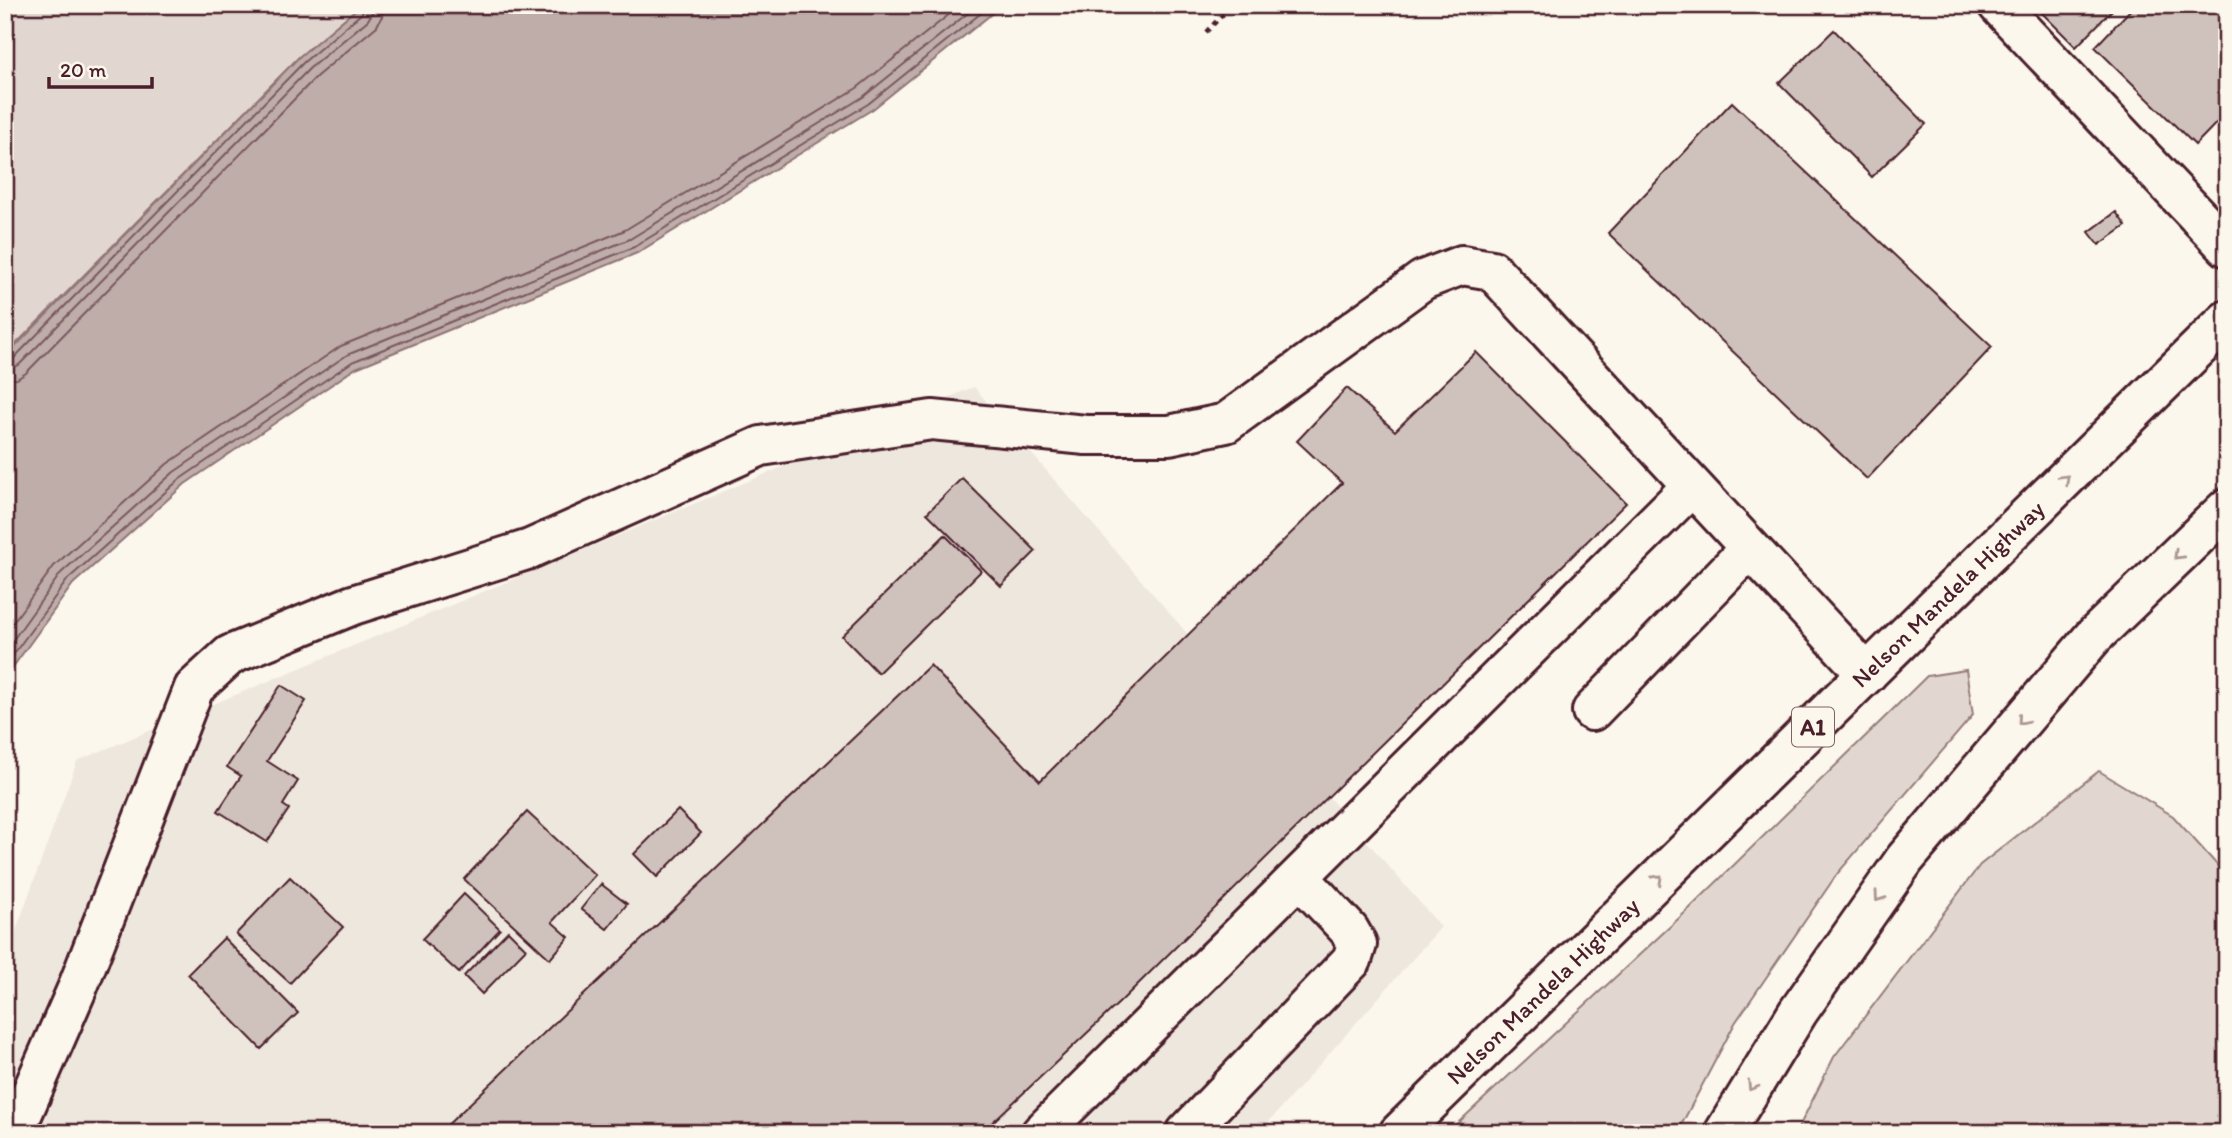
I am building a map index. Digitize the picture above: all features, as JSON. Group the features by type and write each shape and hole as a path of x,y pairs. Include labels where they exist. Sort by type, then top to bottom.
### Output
{"main road":[{"path":"1998,5 2227,247"},
{"path":"13,1133 77,989 194,688 230,655 354,605 530,549 761,446 932,420 1086,435 1169,435 1226,423 1423,280 1462,265 1492,270 1867,674"},
{"name":"Nelson Mandela Highway","path":"1399,1133 2227,320"},
{"path":"1041,1133 1692,486"},
{"path":"1724,1133 1798,1012 1905,859 2093,637 2227,508"},
{"path":"1592,711 1750,548"},
{"path":"1186,1133 1352,960 1357,944 1349,930 1299,877"}],"path":[{"path":"1206,32 1232,5"}],"shaded area":[{"path":"5,5 361,5 299,57 5,355"},
{"path":"974,387 1441,927 1259,1133 5,1133 5,961 77,761"},
{"path":"1966,670 1973,715 1837,874 1735,1023 1677,1133 1447,1133 1690,908 1927,676"},
{"path":"2099,771 2173,816 2227,876 2227,1133 1796,1133 1834,1057 1980,865"}],"water":[{"path":"361,5 999,5 994,12 873,109 637,253 356,368 185,484 73,584 5,678 5,357 299,57"}],"building":[{"path":"2034,5 2117,5 2076,47"},
{"path":"2135,5 2227,5 2227,112 2195,145 2095,47"},
{"path":"1834,30 1926,124 1872,177 1779,83"},
{"path":"1732,102 1992,347 1867,479 1608,233"},
{"path":"2116,212 2126,226 2099,245 2089,232"},
{"path":"1476,352 1626,503 1121,1001 981,1133 439,1133 930,665 1040,781 1342,483 1297,441 1347,388 1395,431"},
{"path":"962,478 1036,551 1001,586 927,513"},
{"path":"945,535 981,571 878,673 842,636"},
{"path":"281,685 306,701 267,761 298,781 283,805 289,809 267,842 218,811 241,776 227,767"},
{"path":"678,810 701,833 657,877 634,854"},
{"path":"527,812 595,875 552,922 569,937 550,959 464,879"},
{"path":"290,877 343,927 290,983 236,934"},
{"path":"601,884 627,904 607,929 581,909"},
{"path":"464,894 500,929 459,973 422,939"},
{"path":"508,931 526,949 482,994 464,976"},
{"path":"224,938 298,1013 261,1049 188,974"}]}
